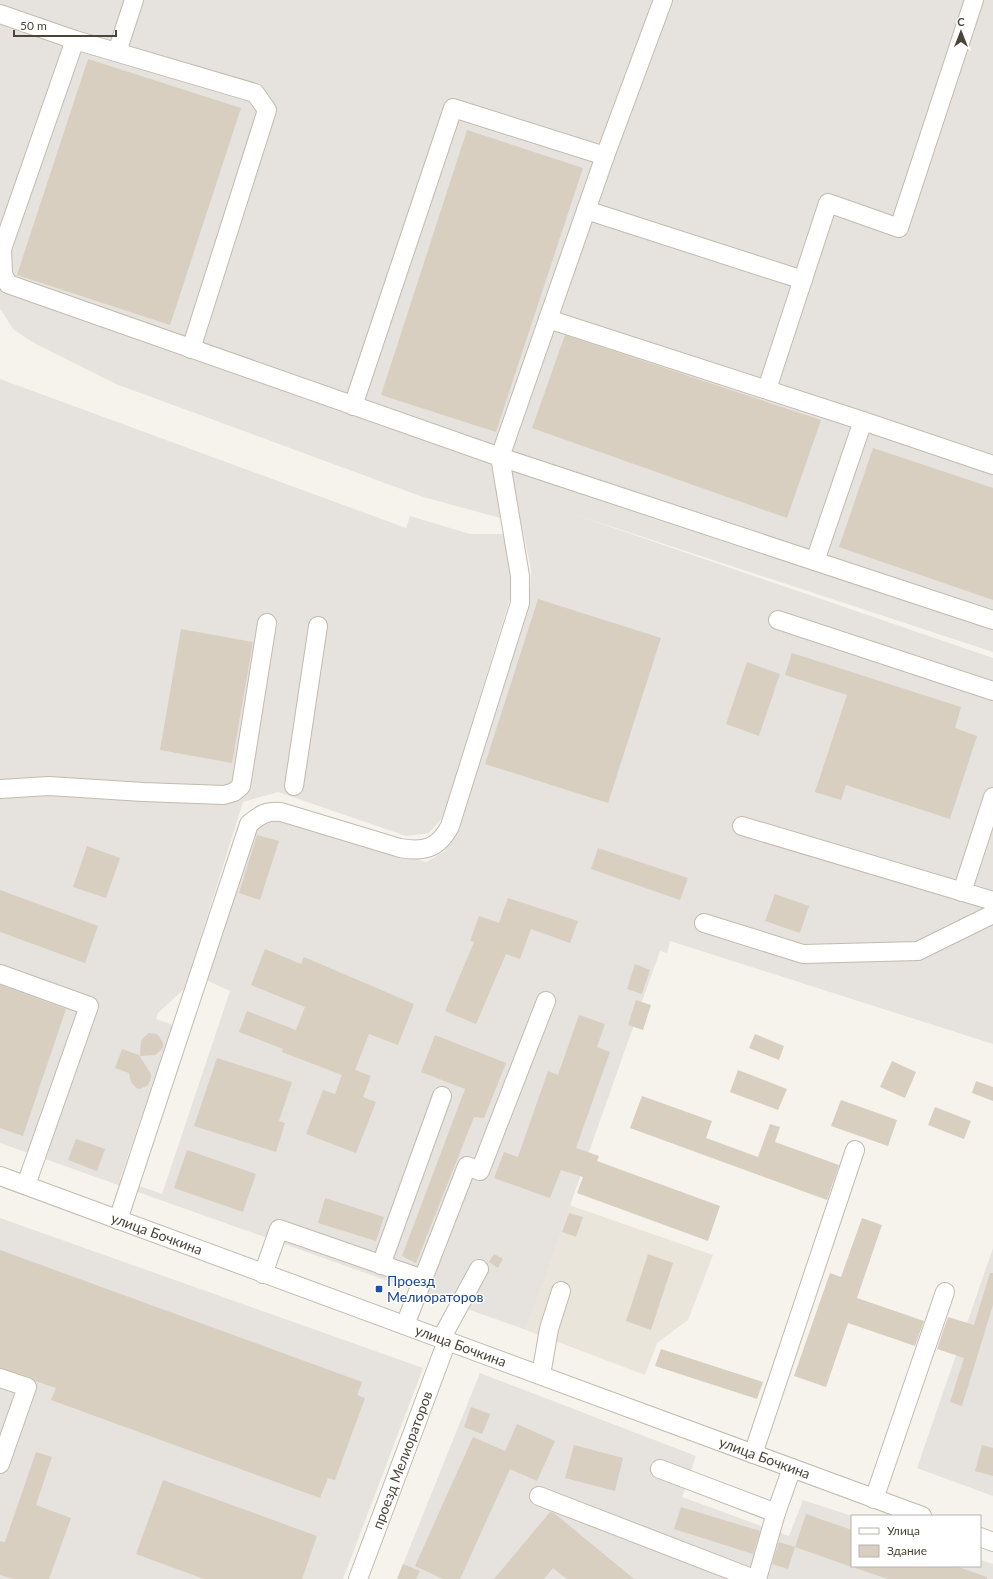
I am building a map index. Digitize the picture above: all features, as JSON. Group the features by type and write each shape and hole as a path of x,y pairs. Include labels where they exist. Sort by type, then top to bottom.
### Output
{"street":[{"path":"117,52 134,0"},
{"path":"118,1220 249,824 258,816 268,812 281,812 411,850 421,850 435,845 444,838 450,826 520,603 520,576 500,457 605,156 663,0"},
{"path":"767,389 828,203 899,228 974,0"},
{"path":"0,14 75,40 255,93 267,110 191,348"},
{"path":"75,40 2,248 3,274 8,284 500,457 993,620"},
{"path":"353,406 453,108 605,156"},
{"path":"586,210 803,280"},
{"path":"548,319 767,389 993,465"},
{"path":"815,561 863,421"},
{"path":"778,620 993,691"},
{"path":"0,789 49,786 143,792 224,794 234,792 241,786 266,623"},
{"path":"294,786 318,626"},
{"path":"962,892 993,797"},
{"path":"742,826 993,902"},
{"path":"704,924 803,954 918,951 993,914"},
{"path":"0,974 89,1006 26,1185"},
{"path":"405,1325 467,1166 480,1171 546,1001"},
{"path":"381,1264 442,1096"},
{"path":"753,1454 855,1150"},
{"name":"улица Бочкина","path":"0,1176 919,1515"},
{"path":"263,1274 279,1229 423,1280"},
{"name":"проезд Мелиораторов","path":"358,1579 444,1340 479,1269"},
{"path":"541,1375 549,1329 561,1291"},
{"path":"874,1499 944,1292"},
{"path":"0,1378 27,1387 0,1464"},
{"path":"539,1496 755,1579 792,1468"},
{"path":"660,1469 776,1513"},
{"path":"981,1537 993,1542"}],"shaded area":[{"path":"0,0 993,0 993,652 570,513 993,658 993,1044 670,941 667,953 660,951 526,1330 0,1143 0,379 406,528 410,516 470,534 503,534 509,563 511,595 443,817 429,833 406,836 278,792 243,802 185,988 158,1013 156,1019 173,1025 120,1179 162,1194 230,991 206,980 257,825 277,814 426,862 445,851 471,779 530,593 531,570 520,517 500,518 420,496 116,384 36,344 14,330 0,309"},
{"path":"569,1205 713,1255 688,1320 657,1343 645,1375 526,1330"},
{"path":"0,1218 423,1368 343,1579 0,1579"},
{"path":"993,1248 993,1496 917,1468"},
{"path":"480,1373 696,1456 682,1497 789,1536 803,1500 851,1516 851,1567 981,1567 981,1560 993,1564 993,1579 397,1579"}],"building":[{"path":"88,59 241,108 170,325 17,275"},
{"path":"467,130 583,168 496,432 381,395"},
{"path":"565,335 821,420 787,518 532,428"},
{"path":"873,448 993,488 993,600 839,547"},
{"path":"538,599 661,638 608,803 485,764"},
{"path":"181,629 253,642 232,763 160,750"},
{"path":"792,653 961,707 955,728 977,736 950,819 846,785 841,800 815,792 847,695 785,675"},
{"path":"747,662 780,674 759,736 726,724"},
{"path":"257,835 279,841 260,900 239,893"},
{"path":"87,846 120,858 106,898 73,887"},
{"path":"598,848 688,878 680,900 591,869"},
{"path":"0,890 98,926 85,963 0,932"},
{"path":"775,894 809,906 800,933 765,921"},
{"path":"508,898 578,921 570,943 531,929 520,959 506,954 476,1024 445,1011 474,942 470,941 479,916 499,923"},
{"path":"265,949 301,964 304,957 414,1004 398,1045 369,1034 355,1070 371,1076 363,1097 376,1102 356,1153 306,1134 323,1090 335,1094 342,1075 282,1052 283,1049 239,1032 247,1011 296,1030 305,1007 251,985"},
{"path":"635,964 650,970 642,994 627,989"},
{"path":"0,985 66,1009 23,1136 0,1128"},
{"path":"636,1000 651,1005 643,1030 628,1025"},
{"path":"579,1015 605,1024 597,1047 610,1052 576,1148 599,1156 597,1161 720,1206 708,1241 577,1193 583,1177 561,1170 550,1198 494,1178 504,1152 518,1157 548,1071 558,1075"},
{"path":"149,1033 159,1036 163,1043 163,1047 155,1055 140,1056 141,1041"},
{"path":"755,1034 784,1046 779,1060 749,1048"},
{"path":"435,1035 506,1063 484,1118 474,1117 416,1263 402,1256 465,1089 421,1072"},
{"path":"122,1049 139,1055 151,1074 148,1085 140,1089 136,1088 131,1082 129,1073 115,1068"},
{"path":"217,1058 292,1082 279,1121 285,1123 276,1152 194,1126"},
{"path":"892,1061 916,1072 905,1098 880,1087"},
{"path":"738,1070 787,1089 778,1110 730,1092"},
{"path":"976,1081 993,1087 993,1101 972,1093"},
{"path":"642,1096 712,1121 706,1138 758,1157 770,1124 780,1127 775,1142 839,1165 827,1200 630,1128"},
{"path":"841,1100 897,1120 888,1146 831,1126"},
{"path":"935,1107 971,1121 964,1139 928,1125"},
{"path":"76,1139 105,1149 97,1171 68,1160"},
{"path":"187,1150 256,1174 243,1212 174,1188"},
{"path":"325,1198 384,1217 376,1241 318,1223"},
{"path":"569,1213 583,1217 576,1237 562,1232"},
{"path":"862,1218 882,1225 857,1298 924,1321 915,1346 848,1323 826,1387 794,1376 830,1273 841,1277"},
{"path":"0,1250 362,1382 357,1395 365,1398 335,1480 328,1478 320,1498 51,1400 56,1388 35,1381 30,1377 0,1368"},
{"path":"494,1254 503,1259 498,1268 489,1262"},
{"path":"648,1254 673,1263 651,1330 626,1321"},
{"path":"990,1273 993,1273 993,1305 962,1406 950,1402 964,1358 937,1349 948,1317 974,1325"},
{"path":"661,1349 763,1382 757,1399 655,1366"},
{"path":"471,1407 490,1414 482,1434 464,1427"},
{"path":"517,1424 555,1441 537,1481 510,1469 460,1579 443,1579 415,1566 473,1437 505,1451"},
{"path":"574,1445 623,1458 615,1491 565,1478"},
{"path":"982,1445 993,1448 993,1476 975,1471"},
{"path":"36,1452 52,1457 36,1505 71,1518 49,1579 13,1579 0,1575 0,1541 5,1542"},
{"path":"163,1480 317,1536 302,1579 204,1579 136,1554"},
{"path":"681,1507 760,1531 753,1554 674,1529"},
{"path":"550,1512 554,1513 634,1579 567,1579 553,1568 544,1579 494,1579"},
{"path":"806,1514 851,1530 851,1567 795,1547"},
{"path":"779,1542 795,1547 788,1569 772,1564"},
{"path":"403,1564 420,1571 416,1579 397,1579"},
{"path":"958,1567 987,1577 987,1579 888,1579 855,1568"}],"place":[{"name":"Проезд Мелиораторов","path":"379,1289"}]}
